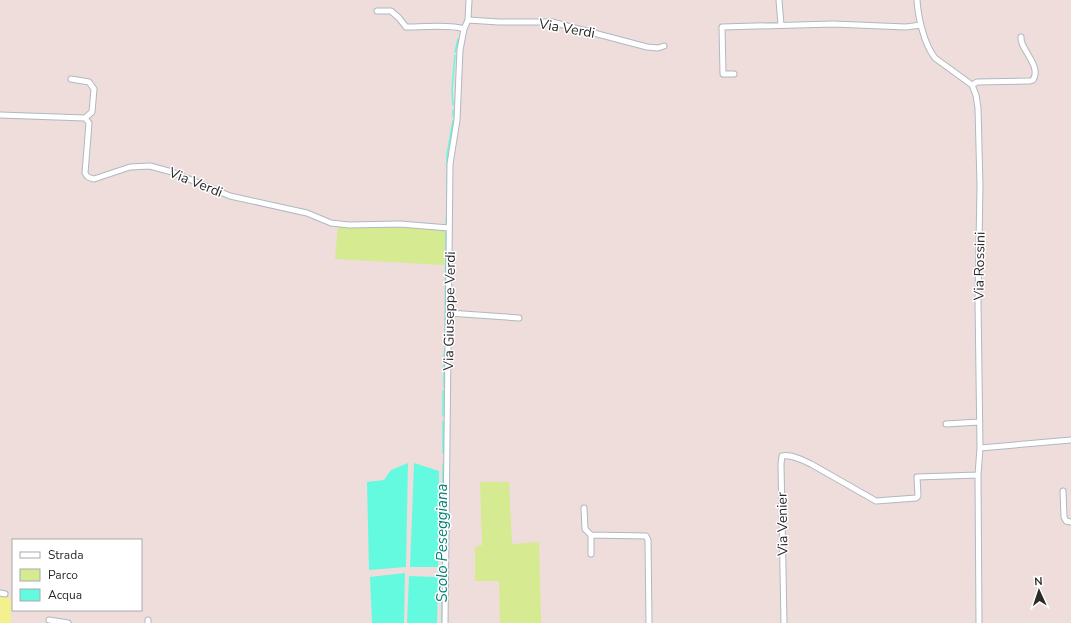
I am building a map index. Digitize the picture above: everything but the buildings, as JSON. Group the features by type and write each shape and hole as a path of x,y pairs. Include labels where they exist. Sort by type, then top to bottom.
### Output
{"street":[{"name":"Via Giuseppe Verdi","path":"445,623 450,164 457,120 460,50 464,29 468,20 469,0"},
{"path":"779,0 781,25"},
{"path":"917,0 921,25 930,52 935,58 972,85 977,82 1033,80 1035,74 1031,58 1022,44 1021,37"},
{"path":"377,11 391,11 406,27 445,27 464,29"},
{"name":"Via Verdi","path":"468,20 500,22 552,22 647,47 658,48 664,46"},
{"path":"734,74 723,74 722,27 833,24 906,27 921,25"},
{"path":"0,115 85,118 92,112 94,89 89,82 71,79"},
{"name":"Via Rossini","path":"972,85 976,95 978,108 980,186 978,301 980,422 978,475 979,623"},
{"name":"Via Verdi","path":"85,118 89,123 85,173 86,176 94,179 130,167 150,166 172,172 230,196 307,213 331,223 400,224 450,228"},
{"path":"449,313 519,318"},
{"path":"946,424 980,422"},
{"path":"980,448 1071,440"},
{"name":"Via Venier","path":"784,623 780,464 782,456 786,455 811,464 876,501 916,498 918,496 917,477 978,475"},
{"path":"1063,491 1064,517 1066,521 1071,522"},
{"path":"584,508 585,529 591,535 646,536 648,540 649,623"},
{"path":"591,535 591,554"},
{"path":"49,620 68,623"}],"green space":[{"path":"338,226 445,229 444,265 335,259"},
{"path":"480,482 509,482 512,544 539,542 541,623 500,623 499,581 475,581 475,547 482,545"}],"shaded area":[{"path":"0,597 9,597 11,601 11,623 0,623"}],"water":[{"path":"408,463 406,567 369,570 367,482 384,480 391,470"},
{"path":"414,463 439,471 438,567 410,567"},
{"path":"405,573 404,623 372,623 370,577"},
{"path":"409,576 438,577 437,623 407,623"}],"waterway":[{"name":"Scolo Peseggiana","path":"455,52 458,39"},
{"name":"Scolo Peseggiana","path":"453,105 452,90 455,55"},
{"name":"Scolo Peseggiana","path":"453,110 453,116"},
{"name":"Scolo Peseggiana","path":"447,167 447,155 453,121"},
{"name":"Scolo Peseggiana","path":"447,173 447,195"},
{"name":"Scolo Peseggiana","path":"446,225 447,208"},
{"name":"Scolo Peseggiana","path":"445,341 446,229"},
{"name":"Scolo Peseggiana","path":"444,357 445,348"},
{"name":"Scolo Peseggiana","path":"444,361 444,387"},
{"name":"Scolo Peseggiana","path":"443,391 443,416"},
{"name":"Scolo Peseggiana","path":"443,421 443,453"},
{"name":"Scolo Peseggiana","path":"442,623 443,464"}]}
